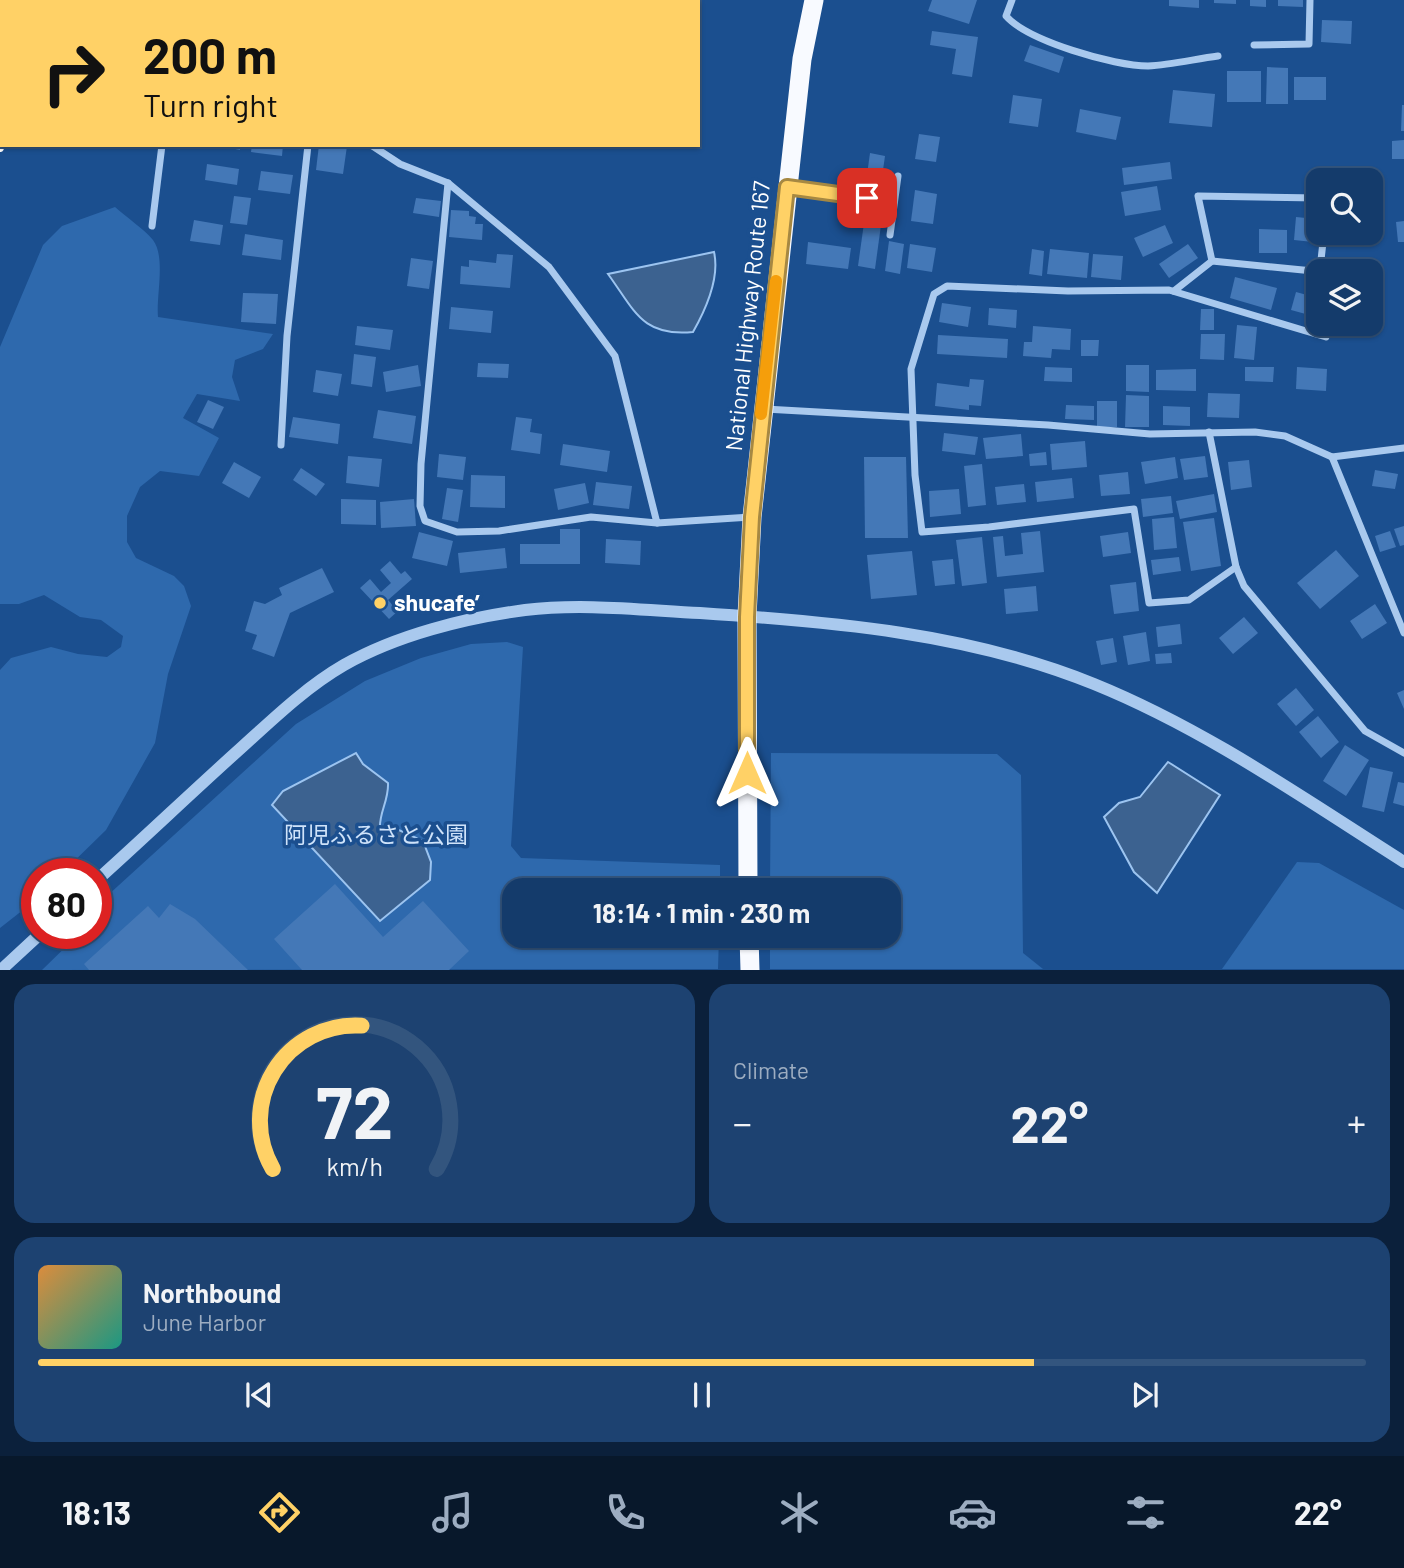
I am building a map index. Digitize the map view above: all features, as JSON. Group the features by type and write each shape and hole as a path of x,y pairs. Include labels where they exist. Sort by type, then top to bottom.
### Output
{"highway":[{"name":"National Highway Route 167","path":"748,878 747,617 752,517 761,408 802,59 814,0"},
{"path":"749,948 750,970"}],"street":[{"path":"1012,0 1006,16 1016,28 1078,52 1146,66 1218,56"},
{"path":"1254,44 1309,44 1310,0"},
{"path":"152,226 162,147"},
{"path":"281,445 287,335 308,147"},
{"path":"375,147 400,164 448,183 506,228 549,267 615,356 657,523"},
{"path":"890,234 898,176"},
{"path":"448,183 421,464 420,506 425,521 457,531 499,531 591,517 657,523 752,517"},
{"path":"787,187 894,202"},
{"path":"1212,261 1198,196 1306,198"},
{"path":"1174,291 1212,261 1306,271"},
{"path":"1236,567 1189,600 1149,603 1134,509 989,527 922,532 915,475 915,418 911,369 934,294 940,289 1174,291 1326,337"},
{"path":"761,408 1150,434 1209,432 1285,436 1332,457 1404,448"},
{"path":"1209,432 1236,567 1244,586 1365,731 1404,753"},
{"path":"1332,457 1404,633"},
{"path":"112,866 285,708 343,665 391,645 454,624 526,610 613,608 747,617 922,636 1017,659 1091,683 1171,719 1235,755 1404,862"},
{"path":"1,970 24,949"}],"green space":[{"path":"115,207 149,236 157,247 160,266 158,317 273,334 263,349 235,360 232,377 240,401 197,394 183,418 219,438 199,476 160,471 140,487 127,516 127,542 136,558 174,576 184,586 191,606 168,674 155,743 106,830 77,858 21,858 21,912 0,928 0,670 11,658 51,647 78,654 107,657 121,647 123,636 101,620 80,617 44,595 19,604 0,604 0,347 43,245 62,226"},
{"name":"阿児ふるさと公園","path":"507,642 523,647 511,846 521,858 720,865 720,878 502,878 502,948 719,948 718,969 42,970 64,949 112,949 112,891 296,724 365,681 421,658 471,644"},
{"path":"771,753 997,754 1021,775 1023,953 1043,969 770,969 770,948 901,948 901,878 770,878"},
{"path":"1297,862 1319,863 1404,910 1404,969 1222,969"}],"shaded area":[{"path":"714,252 713,283 693,332 662,330 651,326 633,310 608,274"},
{"path":"356,753 363,764 388,783 380,831 391,833 399,830 423,841 431,862 430,880 380,921 272,805 283,791"},
{"path":"1168,762 1220,795 1157,893 1134,872 1104,817 1119,803 1140,797"}],"building":[{"path":"932,0 977,0 969,24 928,11"},
{"path":"1169,0 1199,0 1199,8 1169,6"},
{"path":"1214,0 1236,0 1236,4 1214,3"},
{"path":"1250,0 1266,0 1266,7 1250,6"},
{"path":"1278,0 1303,0 1303,7 1278,6"},
{"path":"1322,20 1352,21 1351,44 1321,42"},
{"path":"932,31 978,37 972,77 952,74 956,49 930,45"},
{"path":"1030,45 1064,57 1059,73 1024,61"},
{"path":"1267,67 1288,68 1288,104 1266,104"},
{"path":"1227,71 1261,71 1261,102 1227,102"},
{"path":"1294,77 1326,77 1326,100 1294,100"},
{"path":"1173,90 1215,94 1212,127 1169,123"},
{"path":"1013,95 1042,99 1038,127 1009,123"},
{"path":"1404,105 1404,131 1401,131"},
{"path":"1080,109 1121,117 1116,140 1076,132"},
{"path":"919,134 940,137 936,162 915,159"},
{"path":"1404,140 1404,159 1392,159 1392,141"},
{"path":"252,147 283,147 282,156 251,152"},
{"path":"319,147 347,147 343,174 316,170"},
{"path":"870,153 885,156 881,184 866,182"},
{"path":"1170,162 1172,179 1124,185 1122,168"},
{"path":"207,164 239,169 237,185 205,180"},
{"path":"261,171 293,175 290,194 258,190"},
{"path":"1157,186 1161,210 1125,216 1121,192"},
{"path":"915,190 937,194 933,224 911,221"},
{"path":"234,196 251,198 247,225 230,223"},
{"path":"416,198 441,201 439,217 413,213"},
{"path":"451,210 469,211 469,216 476,217 475,224 483,224 482,240 449,237"},
{"path":"1296,217 1306,218 1306,241 1294,240"},
{"path":"194,220 223,225 220,245 190,241"},
{"path":"1404,221 1404,242 1398,242 1396,222"},
{"path":"864,223 881,225 875,269 858,266"},
{"path":"1165,225 1173,243 1143,257 1134,238"},
{"path":"1259,229 1287,230 1287,253 1259,253"},
{"path":"245,234 283,240 281,260 242,255"},
{"path":"889,241 904,244 900,274 885,271"},
{"path":"808,242 851,248 848,269 806,264"},
{"path":"910,244 936,248 932,272 907,268"},
{"path":"1188,244 1198,258 1169,278 1159,264"},
{"path":"1032,249 1044,251 1042,276 1029,274"},
{"path":"1050,249 1089,253 1087,278 1047,274"},
{"path":"497,254 513,255 510,288 460,284 461,266 469,267 469,260 496,263"},
{"path":"1093,254 1123,256 1121,280 1091,277"},
{"path":"411,258 433,261 429,289 407,286"},
{"path":"1235,277 1277,288 1271,310 1230,298"},
{"path":"1296,292 1306,295 1306,314 1291,310"},
{"path":"243,293 278,294 276,324 241,322"},
{"path":"942,303 971,307 968,327 939,322"},
{"path":"451,307 493,311 491,333 449,329"},
{"path":"989,308 1017,310 1016,328 988,325"},
{"path":"1201,309 1214,309 1214,330 1200,330"},
{"path":"1237,325 1257,327 1254,360 1234,358"},
{"path":"357,326 393,330 390,350 355,345"},
{"path":"1033,326 1071,329 1070,350 1052,349 1051,358 1023,356 1024,342 1032,342"},
{"path":"1201,334 1225,334 1224,360 1200,359"},
{"path":"938,335 1008,339 1007,358 937,354"},
{"path":"1081,340 1099,340 1098,356 1081,356"},
{"path":"354,354 376,357 372,387 351,384"},
{"path":"478,363 509,364 508,378 477,377"},
{"path":"418,365 421,386 386,392 383,372"},
{"path":"1126,365 1149,365 1149,392 1126,391"},
{"path":"1045,367 1072,368 1072,382 1044,381"},
{"path":"1245,367 1274,367 1273,382 1245,381"},
{"path":"1297,367 1327,369 1326,391 1296,389"},
{"path":"1196,369 1196,391 1156,390 1156,370"},
{"path":"316,370 342,374 338,396 313,392"},
{"path":"970,379 984,380 981,406 969,405 969,410 935,406 937,383 969,387"},
{"path":"1208,393 1240,394 1239,418 1207,417"},
{"path":"1126,395 1149,396 1149,427 1125,427"},
{"path":"208,400 224,407 213,429 197,422"},
{"path":"1097,401 1117,401 1117,427 1097,427"},
{"path":"1066,405 1094,406 1094,420 1065,419"},
{"path":"1163,406 1190,407 1190,426 1163,425"},
{"path":"378,410 416,416 412,444 373,438"},
{"path":"293,417 340,424 338,444 289,437"},
{"path":"516,417 532,419 530,432 542,434 540,454 511,450"},
{"path":"944,433 978,437 975,455 942,451"},
{"path":"1021,434 1023,456 986,459 983,438"},
{"path":"1085,441 1087,467 1052,470 1050,444"},
{"path":"563,444 610,451 607,472 560,465"},
{"path":"1046,452 1047,465 1030,466 1029,454"},
{"path":"439,454 466,457 463,480 437,477"},
{"path":"348,456 382,459 379,487 346,483"},
{"path":"1205,456 1208,477 1184,480 1180,459"},
{"path":"864,457 906,457 908,538 865,538"},
{"path":"1175,457 1178,478 1145,484 1141,462"},
{"path":"1249,460 1252,487 1231,490 1228,462"},
{"path":"234,462 261,477 249,498 222,483"},
{"path":"982,464 986,505 968,507 964,466"},
{"path":"301,468 325,484 316,496 293,480"},
{"path":"1375,470 1398,474 1395,489 1372,486"},
{"path":"1128,472 1130,494 1101,496 1099,475"},
{"path":"471,475 505,476 505,508 470,507"},
{"path":"1072,478 1074,498 1037,502 1035,482"},
{"path":"596,482 632,486 629,509 593,505"},
{"path":"585,483 589,503 558,510 554,489"},
{"path":"1024,484 1026,502 997,505 995,487"},
{"path":"447,488 463,490 458,522 442,519"},
{"path":"959,489 961,514 930,517 929,491"},
{"path":"1214,494 1217,512 1180,519 1176,501"},
{"path":"1171,496 1173,513 1143,517 1141,499"},
{"path":"341,499 376,500 376,525 341,524"},
{"path":"414,499 416,526 381,528 380,502"},
{"path":"1174,517 1177,548 1154,550 1152,519"},
{"path":"1214,518 1221,566 1191,571 1183,522"},
{"path":"1404,526 1404,545 1400,546 1394,529"},
{"path":"560,529 580,529 580,564 520,564 520,544 560,544"},
{"path":"1040,531 1044,572 997,577 993,537 1003,536 1005,556 1023,554 1021,533"},
{"path":"1390,531 1396,547 1380,552 1375,536"},
{"path":"419,532 453,541 447,566 412,558"},
{"path":"1128,532 1131,553 1103,557 1100,536"},
{"path":"982,537 987,583 962,586 956,540"},
{"path":"606,539 641,541 640,565 605,563"},
{"path":"505,548 507,568 460,573 458,553"},
{"path":"1336,550 1359,576 1320,609 1297,583"},
{"path":"912,551 917,595 871,599 867,555"},
{"path":"1179,557 1181,571 1153,575 1151,560"},
{"path":"953,559 955,584 935,586 932,561"},
{"path":"390,561 401,574 405,571 412,579 388,600 398,611 389,619 360,588 370,579 381,592 391,583 380,570"},
{"path":"322,568 334,592 290,613 274,657 252,649 257,635 245,631 254,601 265,604 282,595 279,588"},
{"path":"1136,582 1139,611 1114,614 1110,585"},
{"path":"1036,586 1038,611 1006,614 1004,589"},
{"path":"1375,604 1387,623 1362,639 1350,621"},
{"path":"1244,617 1258,633 1233,654 1219,638"},
{"path":"1180,624 1182,644 1158,647 1156,627"},
{"path":"1146,632 1150,661 1128,665 1123,636"},
{"path":"1113,638 1117,662 1101,665 1096,641"},
{"path":"1171,653 1172,663 1156,664 1155,654"},
{"path":"1296,688 1314,710 1296,726 1277,704"},
{"path":"1404,690 1404,709 1397,693"},
{"path":"1318,716 1339,742 1321,758 1299,732"},
{"path":"1345,745 1369,760 1346,796 1323,781"},
{"path":"1370,767 1393,772 1384,812 1362,807"},
{"path":"1398,782 1404,783 1404,806 1393,803"},
{"path":"335,884 383,937 423,901 469,951 449,970 302,970 274,939"},
{"path":"170,904 195,919 248,970 89,970 84,964 101,949 112,949 112,939 148,906 159,918"}],"slow traffic":[{"path":"761,414 776,281"}],"place":[{"name":"shucafe’","path":"380,603"}],"route":[{"path":"747,773 747,617 752,517 761,408 787,187 867,198"}]}
